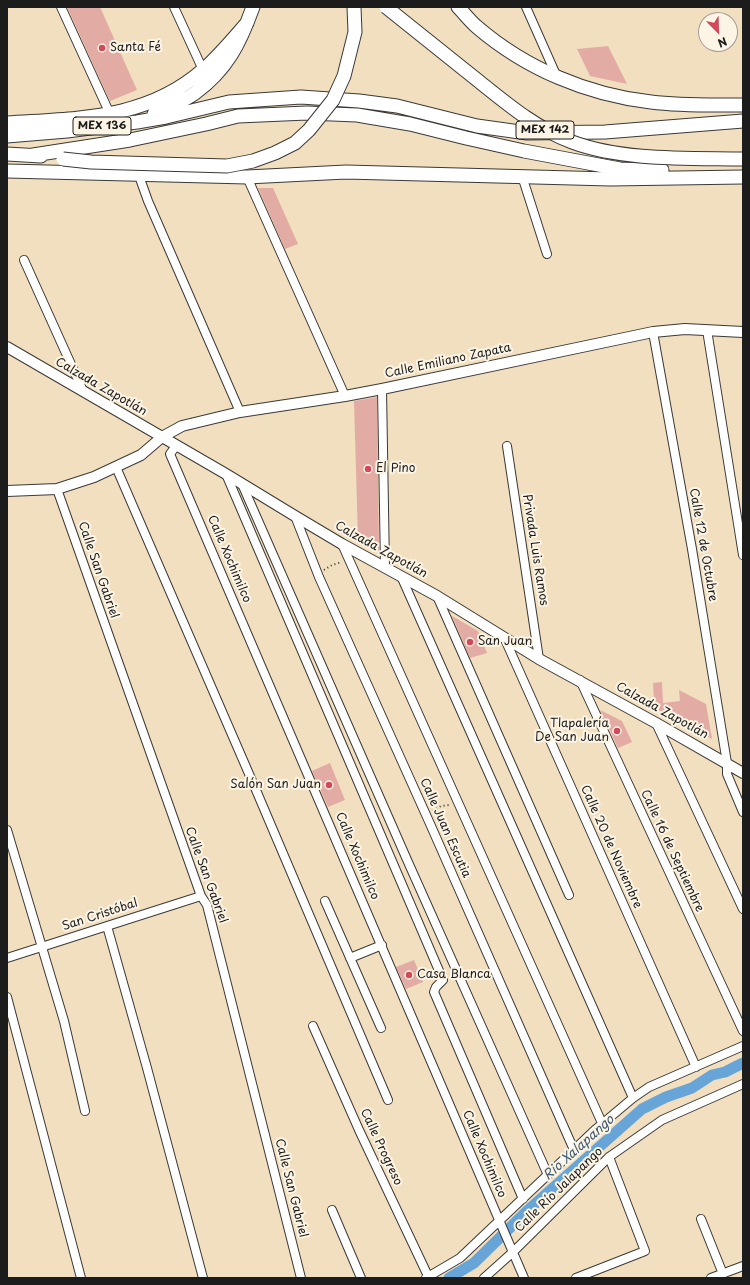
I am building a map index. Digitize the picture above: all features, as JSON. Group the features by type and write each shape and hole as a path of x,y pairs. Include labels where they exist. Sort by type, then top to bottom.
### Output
{"highway":[{"path":"137,122 194,94 215,77 232,56 253,7"},
{"path":"33,154 91,162 227,166 253,161 275,153 295,143 305,134 333,100 344,76 355,32 354,7"},
{"name":"MEX 142","path":"386,7 518,113 544,130 572,142 608,151 650,156 743,159"},
{"path":"458,7 477,27 518,57 557,77 602,93 651,102 695,105 743,105"},
{"path":"7,123 81,118 110,114 143,106 165,97 184,85 203,70 221,53 247,23"},
{"path":"137,122 166,117 229,102 301,97 359,101 397,106 477,126 527,133 605,132 743,121"},
{"path":"7,154 33,154 130,140 238,116 307,113 357,115 410,124 524,151 620,169 743,172"},
{"name":"MEX 136","path":"7,136 67,131 137,122"},
{"path":"7,170 247,177 346,172 610,179 743,177"}],"street":[{"path":"61,7 110,114"},
{"path":"174,7 203,70"},
{"path":"526,7 557,77"},
{"path":"138,173 148,202 240,412"},
{"path":"522,176 547,254"},
{"path":"247,177 345,396"},
{"path":"24,260 83,392"},
{"path":"707,330 743,555"},
{"name":"Calle Emiliano Zapata","path":"7,491 57,490 94,477 140,455 162,437 182,426 240,412 382,389 653,332 707,330 743,332"},
{"name":"Calle 12 de Octubre","path":"653,332 692,549 727,763 727,774 743,812"},
{"name":"Calzada Zapotlán","path":"7,347 226,474 342,544 437,596 539,659 580,680 743,773"},
{"path":"382,389 385,568"},
{"name":"Calle Xochimilco","path":"176,446 170,454 524,1278"},
{"name":"Privada Luis Ramos","path":"507,446 539,659"},
{"path":"116,467 266,812 388,1100"},
{"path":"226,474 443,980 436,987 434,992 523,1199"},
{"path":"242,484 411,869 548,1175"},
{"name":"Calle San Gabriel","path":"57,490 201,896 207,905 301,1278"},
{"name":"Calle Juan Escutia","path":"295,516 319,577 574,1150"},
{"path":"342,544 602,1123"},
{"path":"401,576 633,1098"},
{"path":"437,596 569,895"},
{"name":"Calle 20 de Noviembre","path":"504,637 696,1067"},
{"name":"Calle 16 de Septiembre","path":"580,680 743,1031"},
{"path":"656,723 743,909"},
{"path":"7,830 64,1021 85,1111"},
{"name":"San Cristóbal","path":"7,958 201,896"},
{"path":"325,901 381,1028"},
{"path":"107,926 147,1068 203,1278"},
{"path":"350,958 382,945"},
{"path":"7,997 81,1278"},
{"name":"Calle Progreso","path":"313,1026 427,1277"},
{"path":"427,1277 460,1258 602,1123 633,1098 649,1087 743,1046"},
{"name":"Calle Río Jalapango","path":"484,1278 513,1252 609,1157 662,1120 743,1084"},
{"path":"576,1278 646,1251 609,1157"},
{"path":"332,1210 361,1278"},
{"path":"702,1219 723,1274"},
{"path":"711,1278 743,1266"}],"path":[{"path":"319,577 323,571 332,565 341,562 351,564"},
{"path":"431,826 432,812 441,806 454,804 461,809"}],"building":[{"name":"Santa Fé","path":"67,7 100,7 137,90 110,101"},
{"path":"608,46 627,84 590,76 577,49"},
{"path":"258,188 273,188 298,244 285,249"},
{"name":"El Pino","path":"377,397 379,551 358,539 354,401"},
{"name":"San Juan","path":"452,616 478,631 487,653 470,658"},
{"path":"662,682 663,703 680,701 679,690 706,704 712,739 647,704 654,703 653,683"},
{"name":"Tlapalería De San Juan","path":"600,710 622,721 632,742 618,748"},
{"name":"Salón San Juan","path":"330,763 345,800 328,807 312,771"},
{"name":"Casa Blanca","path":"414,960 423,982 406,989 396,967"}],"waterway":[{"name":"Rio Xalapango","path":"449,1278 474,1263 528,1210 642,1109 666,1097 692,1088 712,1075 725,1072 743,1063"}],"place":[{"name":"Santa Fé","path":"102,48"},
{"name":"El Pino","path":"368,469"},
{"name":"San Juan","path":"470,642"},
{"name":"Tlapalería De San Juan","path":"617,731"},
{"name":"Salón San Juan","path":"329,785"},
{"name":"Casa Blanca","path":"409,975"}]}
